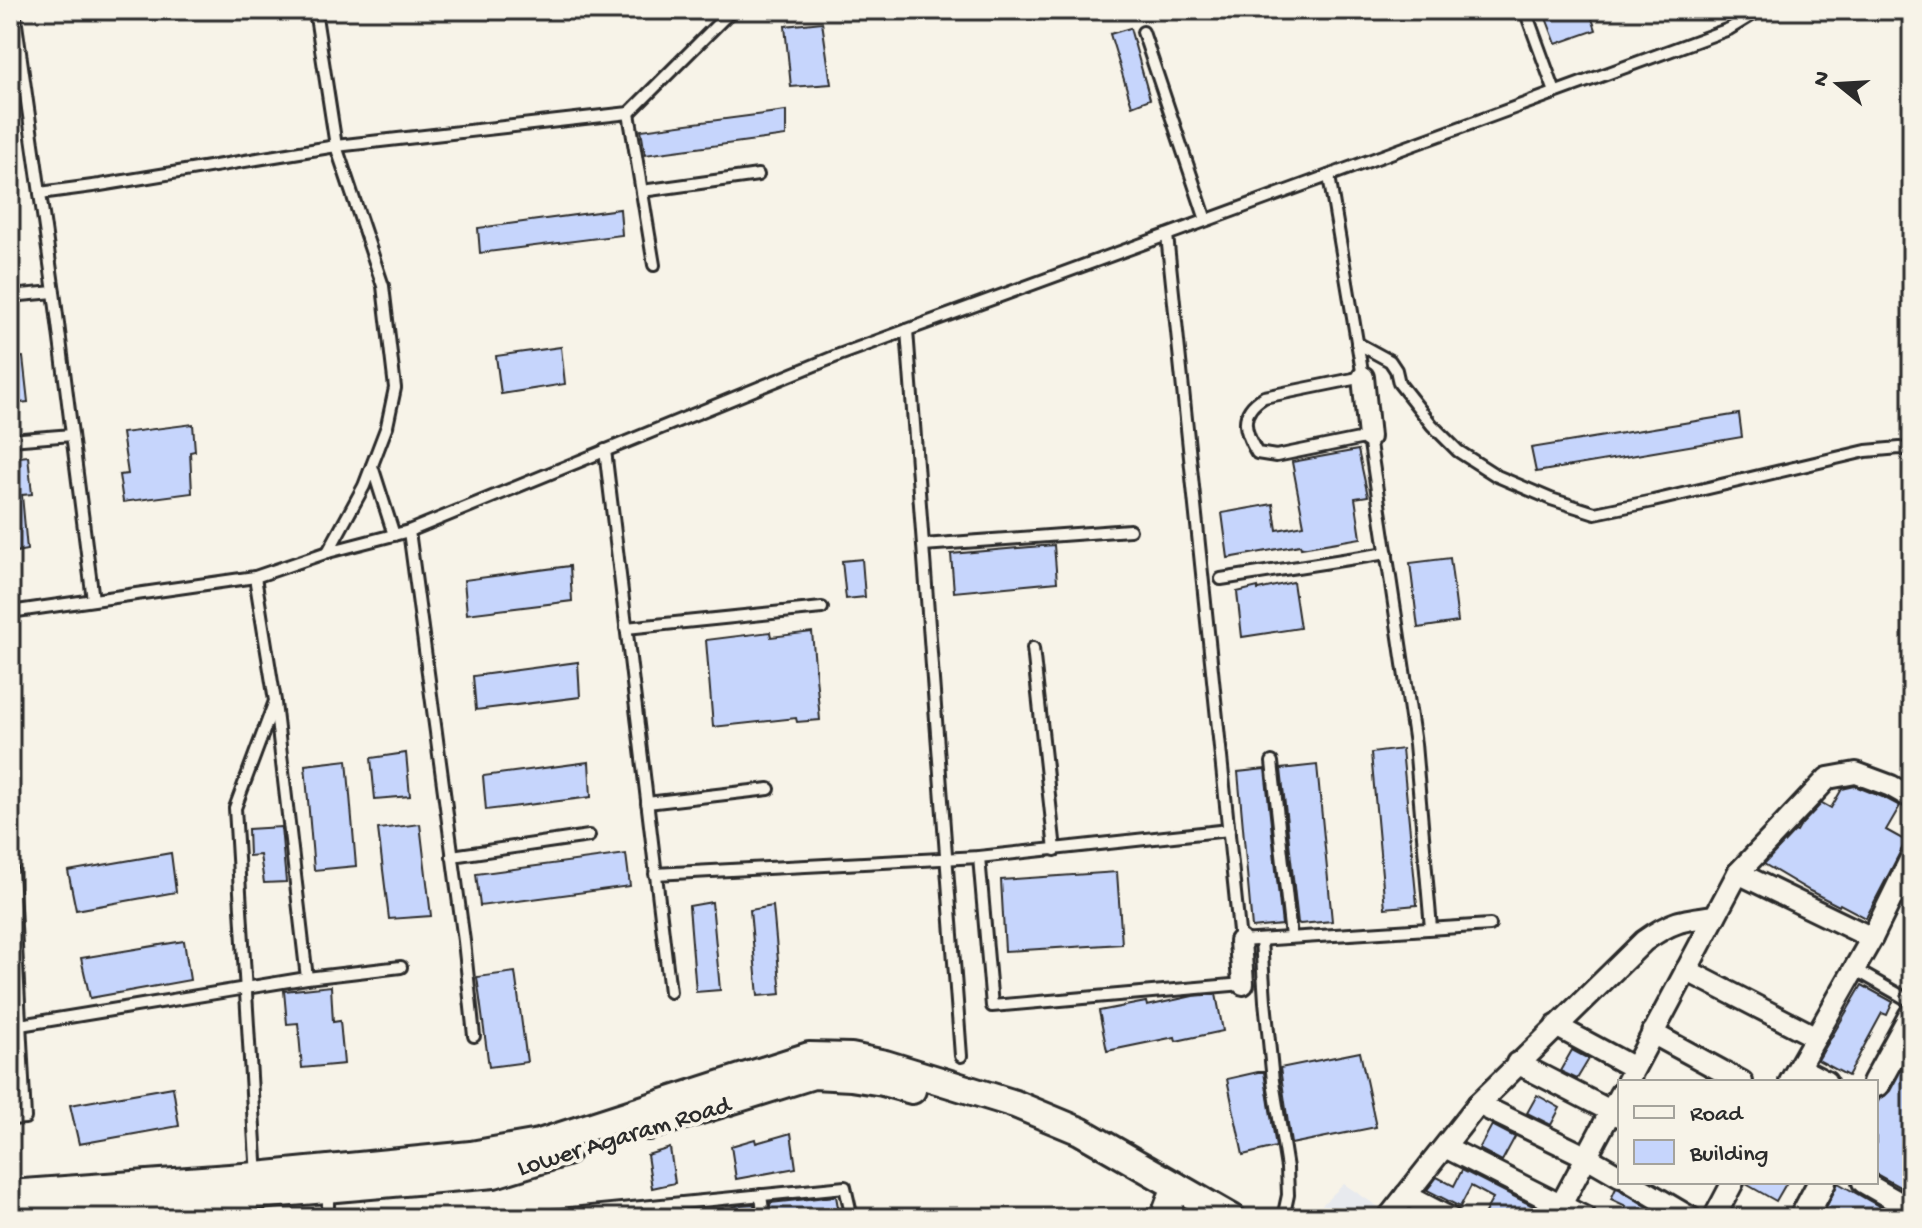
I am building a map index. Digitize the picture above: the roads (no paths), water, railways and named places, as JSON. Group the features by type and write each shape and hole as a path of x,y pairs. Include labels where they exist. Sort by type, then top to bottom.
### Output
{"main road":[{"path":"1878,1080 1912,1017"},
{"name":"Lower Agaram Road","path":"10,1214 257,1186 539,1143 809,1056 851,1057 885,1064 1015,1104 1080,1131 1170,1201"},
{"name":"Lower Agaram Road","path":"10,1194 257,1186 328,1189 494,1174 813,1075 883,1082 1024,1124 1073,1143 1204,1218"},
{"path":"1803,1218 1821,1184"},
{"path":"1170,1201 1232,1218"}],"street":[{"path":"1363,377 1369,437"},
{"path":"1556,1026 1630,1075 1738,873 1828,778 1856,773 1912,798"},
{"path":"1817,1080 1794,1075 1910,865"},
{"path":"1738,873 1872,938"},
{"path":"1388,1218 1478,1104 1644,941 1679,921 1715,916"},
{"path":"1240,941 1243,984"},
{"path":"1686,970 1816,1037"},
{"path":"1652,1033 1738,1080"},
{"path":"1517,1063 1617,1107 1558,1211"},
{"path":"1478,1104 1618,1175"},
{"path":"1445,1147 1558,1211 1586,1218"},
{"path":"1633,1184 1691,1218"},
{"path":"1714,1218 1732,1184"},
{"path":"1866,1184 1912,1210"},
{"path":"1406,1195 1450,1218"}],"lane":[{"path":"14,10 93,600"},
{"path":"315,10 336,146 383,286 395,388 387,426 364,486 328,552"},
{"path":"40,193 336,146 629,113 732,10"},
{"path":"1525,10 1555,92"},
{"path":"10,612 255,577 328,552 409,531 839,355 1729,29 1760,10"},
{"path":"1143,32 1206,220"},
{"path":"629,113 654,265"},
{"path":"642,191 758,175"},
{"path":"1329,176 1363,377 1264,397 1247,413 1246,428 1257,453 1276,456 1369,437 1415,744 1431,928"},
{"path":"1167,235 1240,941 1490,925"},
{"path":"10,296 54,292"},
{"path":"907,330 961,1056"},
{"path":"1357,343 1390,361 1399,383 1432,425 1458,451 1497,476 1551,499 1595,513 1866,451 1900,448 1912,451"},
{"path":"10,440 72,435"},
{"path":"605,450 670,992"},
{"path":"372,466 394,535"},
{"path":"923,545 1130,530"},
{"path":"409,531 474,1036"},
{"path":"1221,579 1387,553"},
{"path":"255,577 275,701 307,978"},
{"path":"626,628 822,608"},
{"path":"1033,648 1055,850"},
{"path":"257,1186 235,808 275,701"},
{"path":"1272,762 1291,937"},
{"path":"647,803 769,789"},
{"path":"655,874 946,860 1229,830"},
{"path":"452,856 589,836"},
{"path":"979,857 992,1006 1243,984"},
{"path":"10,869 25,1118 10,1119"},
{"path":"1261,940 1273,1081 1287,1168 1288,1195 1283,1218"},
{"path":"20,1025 307,978 401,967"},
{"path":"1854,969 1912,1002"},
{"path":"530,1218 845,1187 852,1218"},
{"path":"328,1189 328,1218"},
{"path":"761,1195 764,1218"}]}
